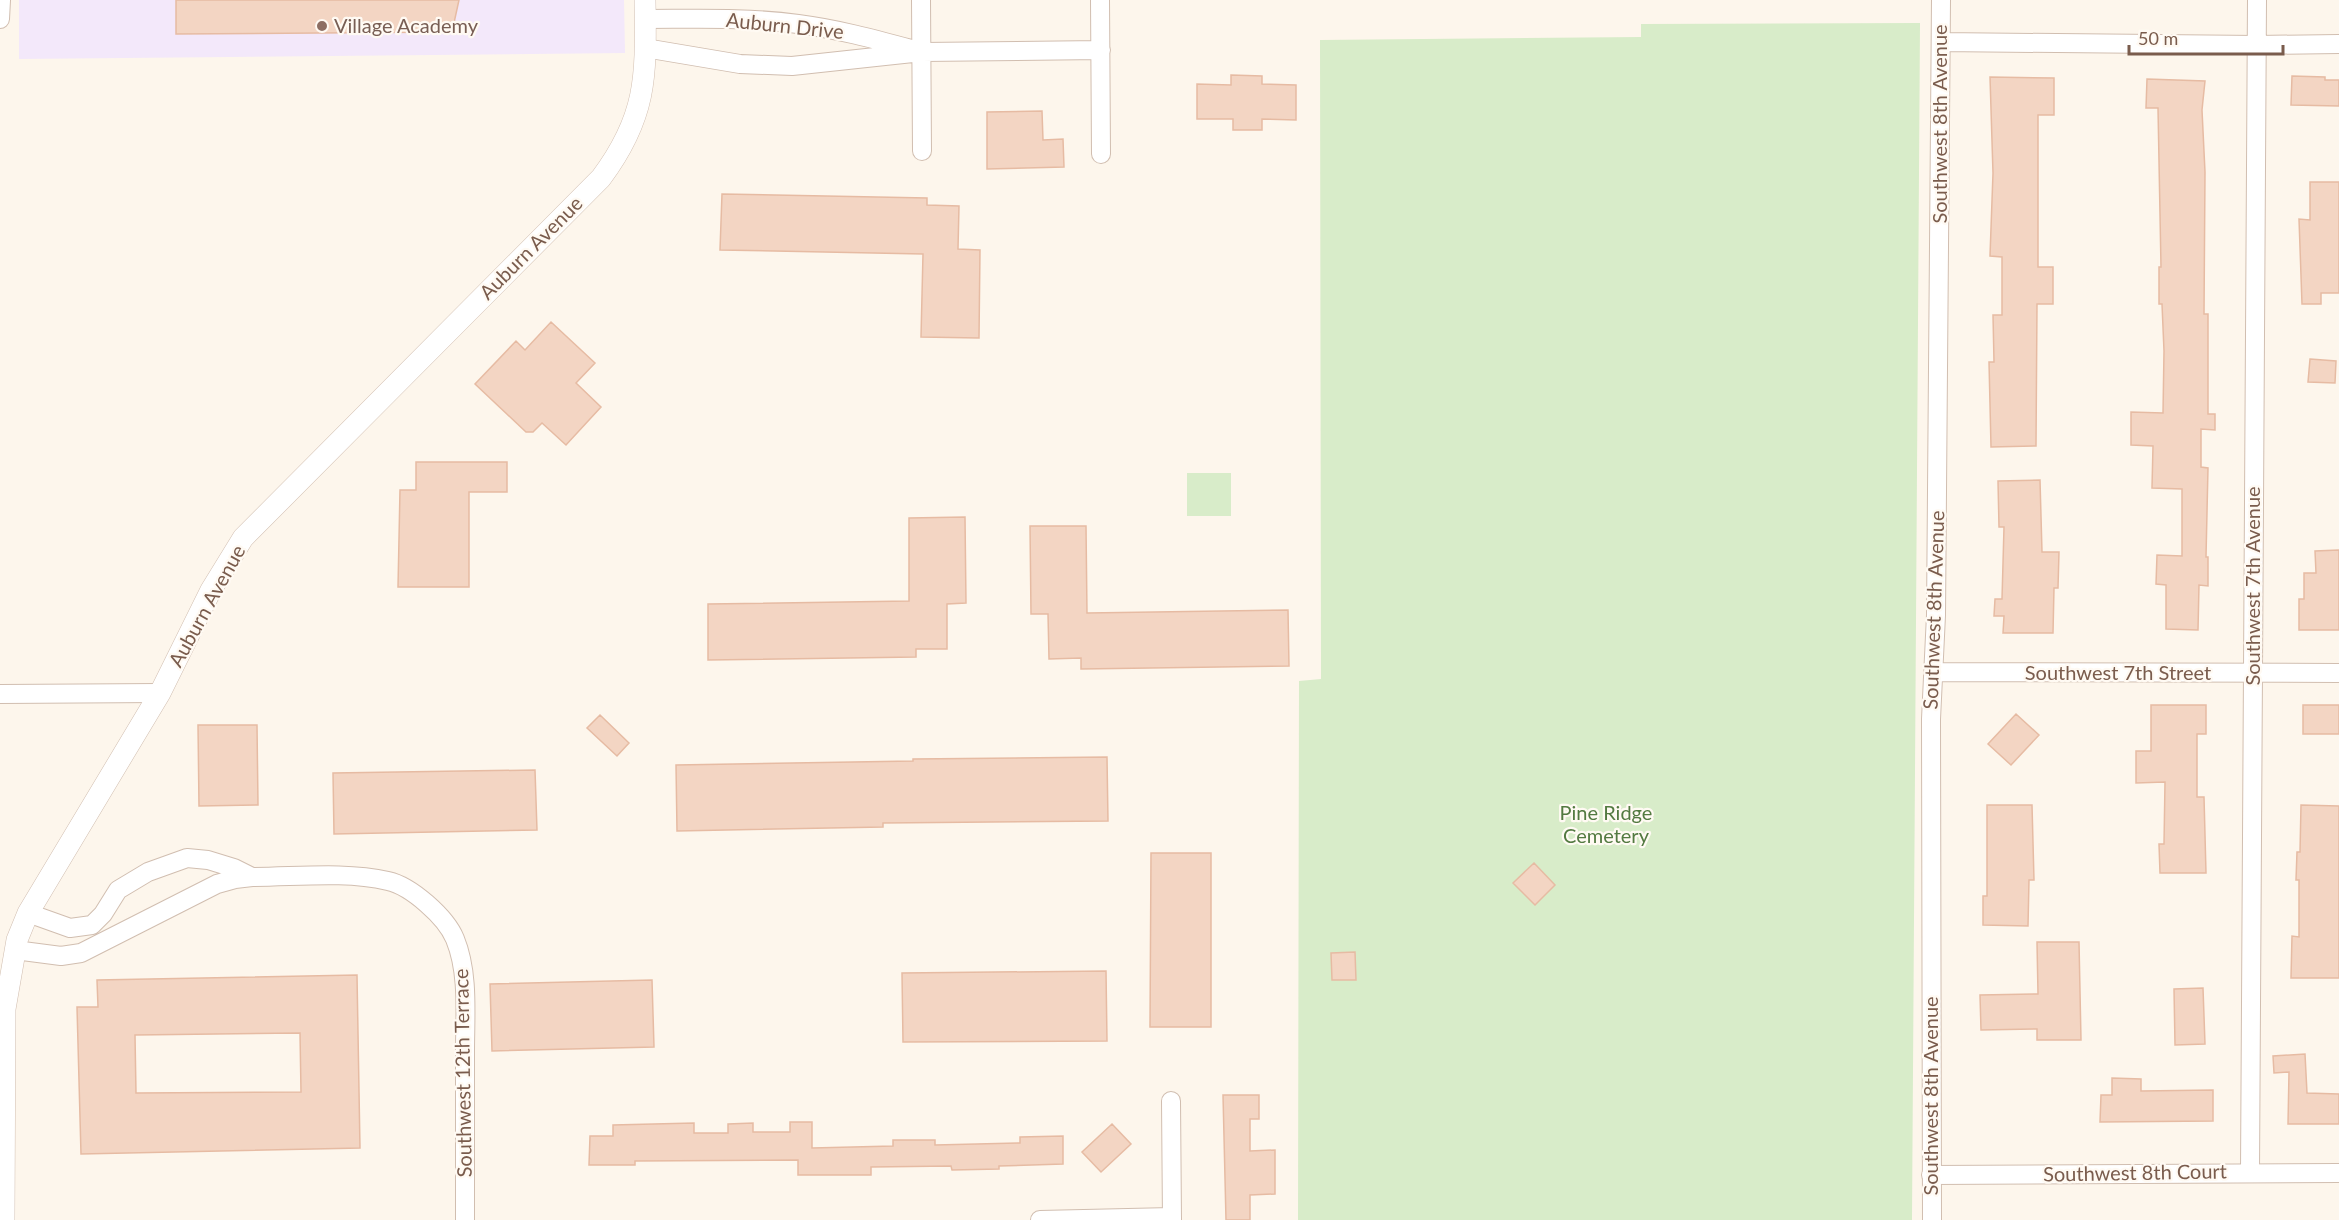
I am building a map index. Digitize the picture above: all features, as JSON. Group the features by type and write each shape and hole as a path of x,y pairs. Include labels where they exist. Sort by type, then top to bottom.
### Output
{"street":[{"path":"0,19 1,0"},
{"path":"921,0 922,151"},
{"path":"1100,0 1101,154"},
{"name":"Southwest 8th Avenue","path":"1932,1220 1930,719 1934,672 1941,0"},
{"name":"Southwest 7th Avenue","path":"2250,1172 2256,0"},
{"name":"Auburn Drive","path":"645,9 796,24 851,33 922,52"},
{"name":"Auburn Avenue","path":"4,1220 5,1009 15,950 28,913 160,693 211,590 243,538 607,170 622,150 632,126 644,80 645,9"},
{"path":"1941,42 2339,44"},
{"name":"Auburn Drive","path":"645,48 740,63 792,66 922,52 1101,50"},
{"name":"Southwest 7th Street","path":"1934,672 2339,673"},
{"path":"0,694 160,693"},
{"name":"Southwest 12th Terrace","path":"28,913 70,928 92,925 103,914 118,890 148,872 187,858 208,860 234,868 252,877"},
{"name":"Southwest 12th Terrace","path":"15,950 60,956 81,953 217,884 235,879 343,875 390,881 410,891 433,909 455,938 463,970 465,1220"},
{"path":"1040,1220 1172,1219 1171,1101"},
{"name":"Southwest 8th Court","path":"1931,1175 2339,1173"}],"shaded area":[{"name":"Village Academy","path":"19,0 624,0 625,53 19,59"}],"green space":[{"name":"Pine Ridge Cemetery","path":"1920,23 1912,1220 1298,1220 1299,681 1321,679 1320,40 1641,37 1641,24"},
{"path":"1187,473 1231,473 1231,516 1187,516"}],"building":[{"path":"176,0 459,0 452,32 176,34"},
{"path":"1231,75 1262,76 1262,84 1296,85 1296,120 1262,119 1262,130 1233,130 1233,119 1197,119 1197,84 1231,85"},
{"path":"2292,76 2325,77 2325,80 2339,80 2339,106 2291,105"},
{"path":"1990,77 2054,78 2054,115 2038,115 2038,267 2053,267 2053,304 2037,304 2036,446 1991,447 1989,362 1994,362 1993,315 2002,315 2002,257 1990,256 1993,173"},
{"path":"2147,79 2205,81 2202,110 2205,172 2204,314 2208,314 2208,414 2215,414 2215,430 2201,429 2201,467 2208,468 2206,557 2208,557 2208,586 2199,585 2198,630 2166,629 2166,585 2156,584 2157,555 2182,556 2182,489 2152,488 2153,446 2131,445 2131,412 2163,413 2164,351 2162,304 2159,304 2159,267 2161,267 2158,108 2146,108"},
{"path":"1042,111 1043,140 1063,139 1064,167 987,169 987,112"},
{"path":"2310,182 2339,182 2339,293 2321,293 2321,304 2302,304 2299,219 2310,220"},
{"path":"722,194 927,198 927,205 959,206 958,249 980,250 979,338 921,337 923,254 720,250"},
{"path":"551,322 595,363 576,383 601,407 566,445 542,423 533,432 526,432 475,384 516,341 525,350"},
{"path":"2310,359 2336,361 2335,383 2308,382"},
{"path":"416,462 507,462 507,492 469,492 469,587 398,587 400,490 416,490"},
{"path":"2040,480 2042,552 2059,552 2058,588 2054,588 2053,633 2003,633 2004,616 1994,616 1995,599 2002,599 2004,527 1999,527 1998,481"},
{"path":"965,517 966,603 947,604 947,649 916,649 916,657 708,660 708,604 909,601 909,518"},
{"path":"1030,526 1086,526 1087,613 1288,610 1289,666 1081,669 1081,658 1049,659 1048,614 1031,614"},
{"path":"2339,550 2339,630 2299,630 2299,599 2304,599 2304,573 2316,573 2315,551"},
{"path":"2151,705 2206,705 2206,734 2197,734 2197,797 2204,797 2206,873 2160,873 2159,844 2164,844 2165,782 2136,783 2136,751 2151,751"},
{"path":"2303,705 2339,705 2339,734 2303,734"},
{"path":"2016,714 2039,735 2011,765 1988,744"},
{"path":"600,715 629,743 617,756 587,728"},
{"path":"198,725 257,725 258,805 199,806"},
{"path":"1107,757 1108,821 883,823 883,827 677,831 676,765"},
{"path":"535,770 537,830 334,834 333,773"},
{"path":"1987,805 2032,805 2034,880 2029,880 2028,926 1983,925 1983,896 1987,896"},
{"path":"2301,805 2339,806 2339,978 2291,978 2292,936 2299,937 2299,880 2296,880 2297,852 2300,852"},
{"path":"1151,853 1211,853 1211,1027 1150,1027"},
{"path":"1534,863 1555,885 1535,905 1513,883"},
{"path":"2037,942 2079,942 2081,1040 2037,1040 2037,1029 1981,1030 1980,995 2038,994"},
{"path":"1355,952 1356,980 1332,980 1331,953"},
{"path":"1106,971 1107,1041 903,1042 902,973"},
{"path":"357,975 360,1148 81,1154 77,1007 98,1007 97,980","holes":["300,1033 301,1092 136,1093 135,1035"]},
{"path":"652,980 654,1047 492,1051 490,984"},
{"path":"2203,988 2205,1044 2175,1045 2174,989"},
{"path":"2305,1054 2307,1093 2339,1094 2339,1124 2288,1124 2289,1072 2274,1073 2273,1056"},
{"path":"2112,1078 2141,1079 2141,1091 2213,1090 2213,1121 2100,1122 2101,1095 2112,1095"},
{"path":"1223,1095 1259,1095 1259,1119 1250,1119 1250,1151 1275,1150 1275,1194 1250,1195 1250,1220 1226,1220"},
{"path":"790,1122 812,1122 812,1148 893,1146 893,1140 935,1140 935,1145 1020,1143 1020,1137 1063,1136 1063,1164 952,1170 951,1166 871,1167 871,1175 798,1175 798,1160 635,1161 635,1165 589,1165 590,1136 613,1136 613,1125 694,1123 694,1133 728,1133 728,1124 753,1123 753,1132 790,1132"},
{"path":"1112,1124 1131,1144 1101,1172 1082,1152"}],"place":[{"name":"Village Academy","path":"322,26"}]}
